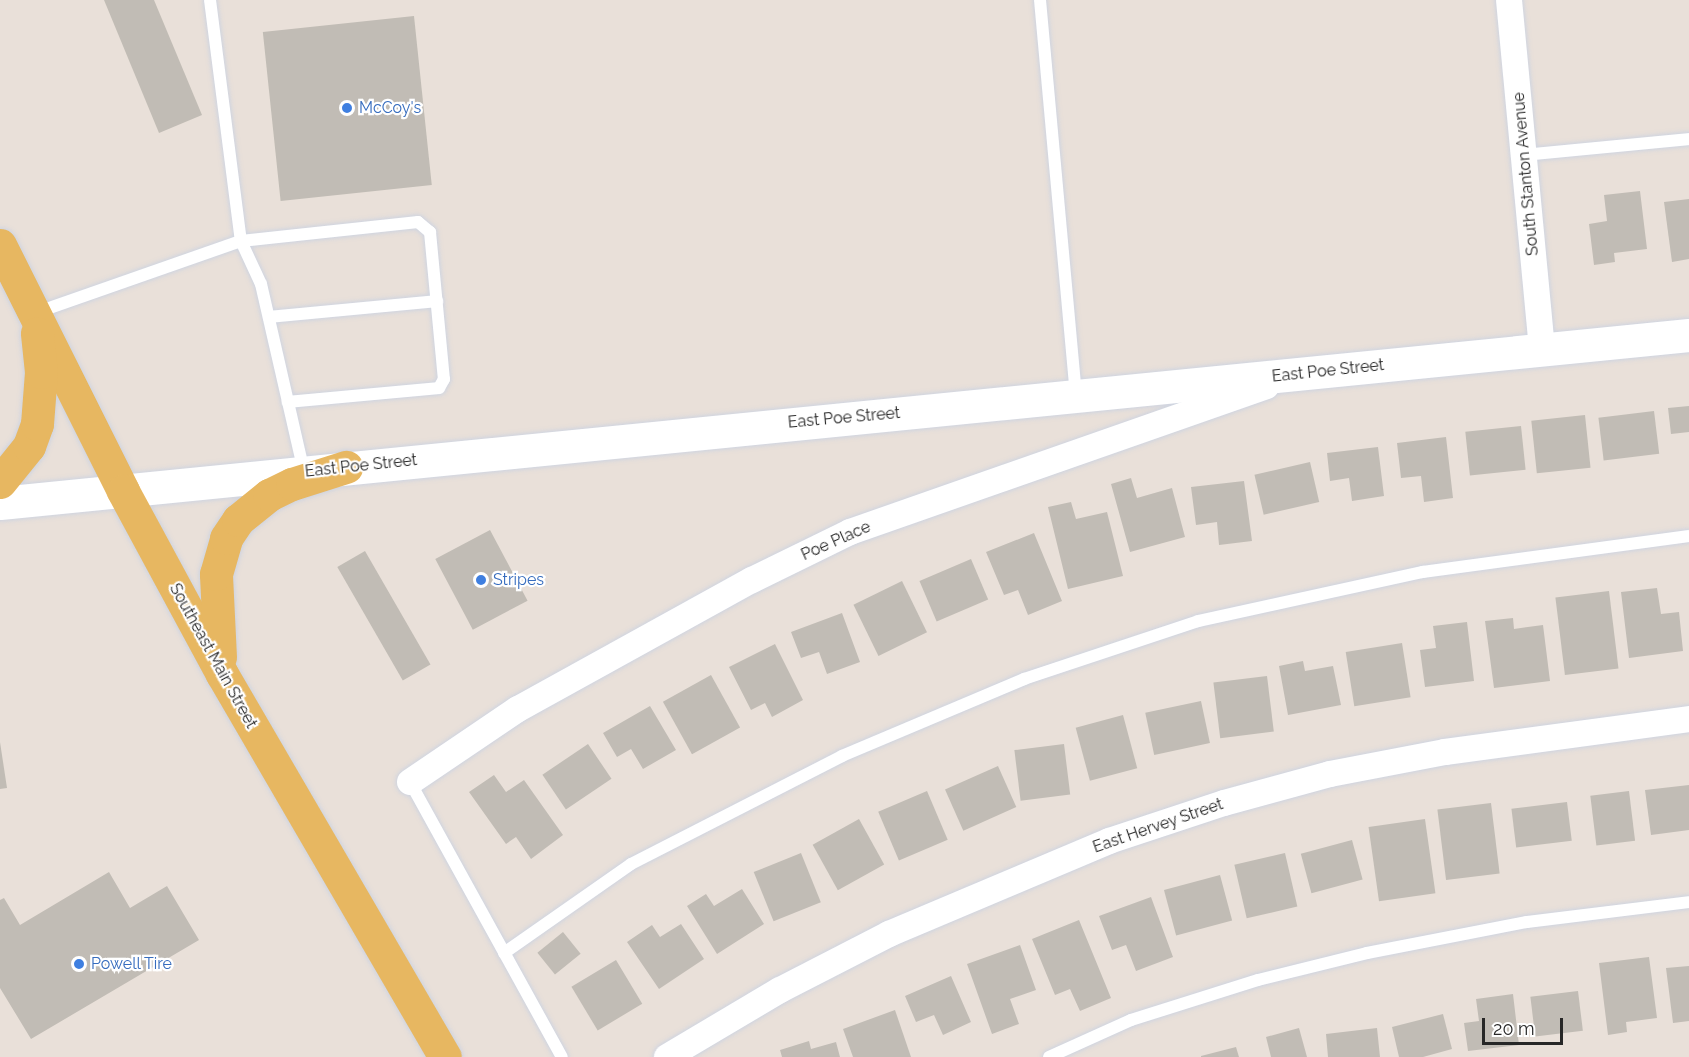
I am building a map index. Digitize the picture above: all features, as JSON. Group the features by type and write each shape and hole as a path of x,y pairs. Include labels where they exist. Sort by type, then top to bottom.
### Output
{"main road":[{"name":"Southeast Main Street","path":"0,245 123,491 222,674 445,1057"},
{"path":"0,482 29,446 37,424 41,372 34,313"},
{"path":"222,674 214,602 216,574 226,538 238,520 269,495 345,467"}],"street":[{"name":"South Stanton Avenue","path":"1509,0 1542,349"},
{"name":"East Poe Street","path":"0,503 1689,335"},
{"name":"Poe Place","path":"410,782 518,709 752,580 849,532 1297,375"},
{"name":"East Hervey Street","path":"667,1057 780,990 889,934 997,885 1192,814 1365,767 1445,752 1689,719"}],"lane":[{"path":"210,0 241,241 261,284 304,472"},
{"path":"1040,0 1076,396"},
{"path":"1524,155 1689,139"},
{"path":"34,313 241,241 418,222 430,232 444,379 439,388 288,402"},
{"path":"269,317 437,302"},
{"path":"504,953 631,864 842,756 1024,679 1198,621 1423,572 1689,536"},
{"path":"410,782 562,1057"},
{"path":"1049,1057 1131,1020 1258,980 1367,953 1527,922 1689,902"}],"building":[{"path":"104,0 154,0 202,115 159,133"},
{"name":"McCoy's","path":"414,16 432,185 281,201 263,32"},
{"path":"1640,191 1647,249 1614,253 1615,262 1594,265 1589,224 1607,221 1604,195"},
{"path":"1689,199 1689,259 1672,262 1664,202"},
{"path":"1689,406 1689,432 1671,434 1668,408"},
{"path":"1654,411 1659,454 1604,461 1598,418"},
{"path":"1585,415 1591,468 1537,473 1531,421"},
{"path":"1521,426 1526,470 1470,476 1465,432"},
{"path":"1446,437 1453,498 1424,502 1421,476 1401,478 1397,443"},
{"path":"1378,447 1384,496 1352,501 1349,478 1330,481 1327,453"},
{"path":"1310,462 1319,502 1264,515 1254,475"},
{"path":"1131,478 1137,498 1172,488 1185,537 1130,552 1111,484"},
{"path":"1244,481 1252,541 1219,545 1217,522 1196,525 1191,487"},
{"path":"1071,502 1076,519 1107,512 1123,576 1068,589 1048,507"},
{"name":"Stripes","path":"490,530 528,601 473,630 435,559"},
{"path":"1034,533 1062,601 1028,615 1018,590 1004,595 986,552"},
{"path":"365,551 430,664 403,680 337,567"},
{"path":"971,559 988,600 937,621 919,581"},
{"path":"902,581 927,632 878,656 853,605"},
{"path":"1657,588 1661,614 1679,612 1683,651 1629,658 1621,592"},
{"path":"1609,591 1619,668 1565,675 1555,598"},
{"path":"842,613 860,662 827,674 819,652 801,658 791,632"},
{"path":"1513,618 1514,629 1543,625 1550,681 1494,688 1485,621"},
{"path":"1467,622 1474,681 1425,687 1420,650 1436,648 1433,626"},
{"path":"1402,643 1411,697 1354,706 1346,652"},
{"path":"775,644 803,700 772,717 765,703 751,710 729,667"},
{"path":"1303,661 1305,671 1333,666 1341,705 1288,715 1279,666"},
{"path":"711,675 740,727 692,754 663,702"},
{"path":"1267,676 1274,732 1220,738 1213,683"},
{"path":"1201,701 1210,743 1154,755 1145,713"},
{"path":"650,706 676,750 643,769 631,749 617,757 603,733"},
{"path":"1123,715 1137,768 1090,781 1076,728"},
{"path":"0,742 7,788 0,789"},
{"path":"588,744 611,779 566,810 542,775"},
{"path":"1064,744 1070,795 1021,801 1014,750"},
{"path":"998,766 1016,807 963,831 945,790"},
{"path":"494,775 506,792 524,780 563,835 531,859 516,837 506,844 469,792"},
{"path":"1689,785 1689,830 1651,835 1645,790"},
{"path":"927,791 948,840 899,860 878,812"},
{"path":"1629,791 1635,841 1596,845 1590,796"},
{"path":"1567,802 1572,841 1516,848 1511,809"},
{"path":"1491,803 1500,873 1446,880 1437,810"},
{"path":"859,819 884,864 838,890 813,845"},
{"path":"1425,819 1435,893 1379,901 1369,827"},
{"path":"1352,840 1363,880 1311,893 1301,854"},
{"path":"801,853 821,902 774,921 754,872"},
{"path":"1285,853 1297,907 1247,918 1234,865"},
{"name":"Powell Tire","path":"109,872 130,908 167,886 199,940 31,1039 0,988 0,900 4,898 20,925"},
{"path":"1220,875 1232,920 1176,935 1164,890"},
{"path":"742,889 764,924 717,954 687,906 706,894 714,906"},
{"path":"1151,897 1173,957 1136,971 1126,945 1112,950 1099,916"},
{"path":"1079,920 1111,998 1080,1011 1070,989 1055,995 1032,939"},
{"path":"681,924 704,959 659,989 627,942 652,925 660,937"},
{"path":"563,932 581,954 555,975 537,953"},
{"path":"1020,945 1036,990 1010,999 1019,1024 992,1034 967,964"},
{"path":"1649,957 1657,1018 1626,1022 1627,1032 1608,1035 1599,963"},
{"path":"616,960 642,1004 598,1030 571,987"},
{"path":"1689,966 1689,1021 1673,1023 1666,968"},
{"path":"951,976 971,1022 943,1035 934,1015 916,1022 905,996"},
{"path":"1578,991 1583,1031 1535,1037 1530,997"},
{"path":"1513,994 1519,1045 1468,1051 1464,1023 1479,1021 1476,999"},
{"path":"895,1010 911,1057 853,1057 843,1029"},
{"path":"1443,1014 1452,1049 1423,1057 1399,1057 1392,1027"},
{"path":"1299,1028 1307,1057 1271,1057 1266,1037"},
{"path":"1377,1028 1380,1057 1328,1057 1326,1034"},
{"path":"809,1041 811,1049 836,1042 840,1057 782,1057 780,1050"},
{"path":"1236,1047 1239,1057 1201,1057 1201,1056"}],"place":[{"name":"McCoy's","path":"347,108"},
{"name":"Stripes","path":"481,580"},
{"name":"Powell Tire","path":"79,964"}]}
